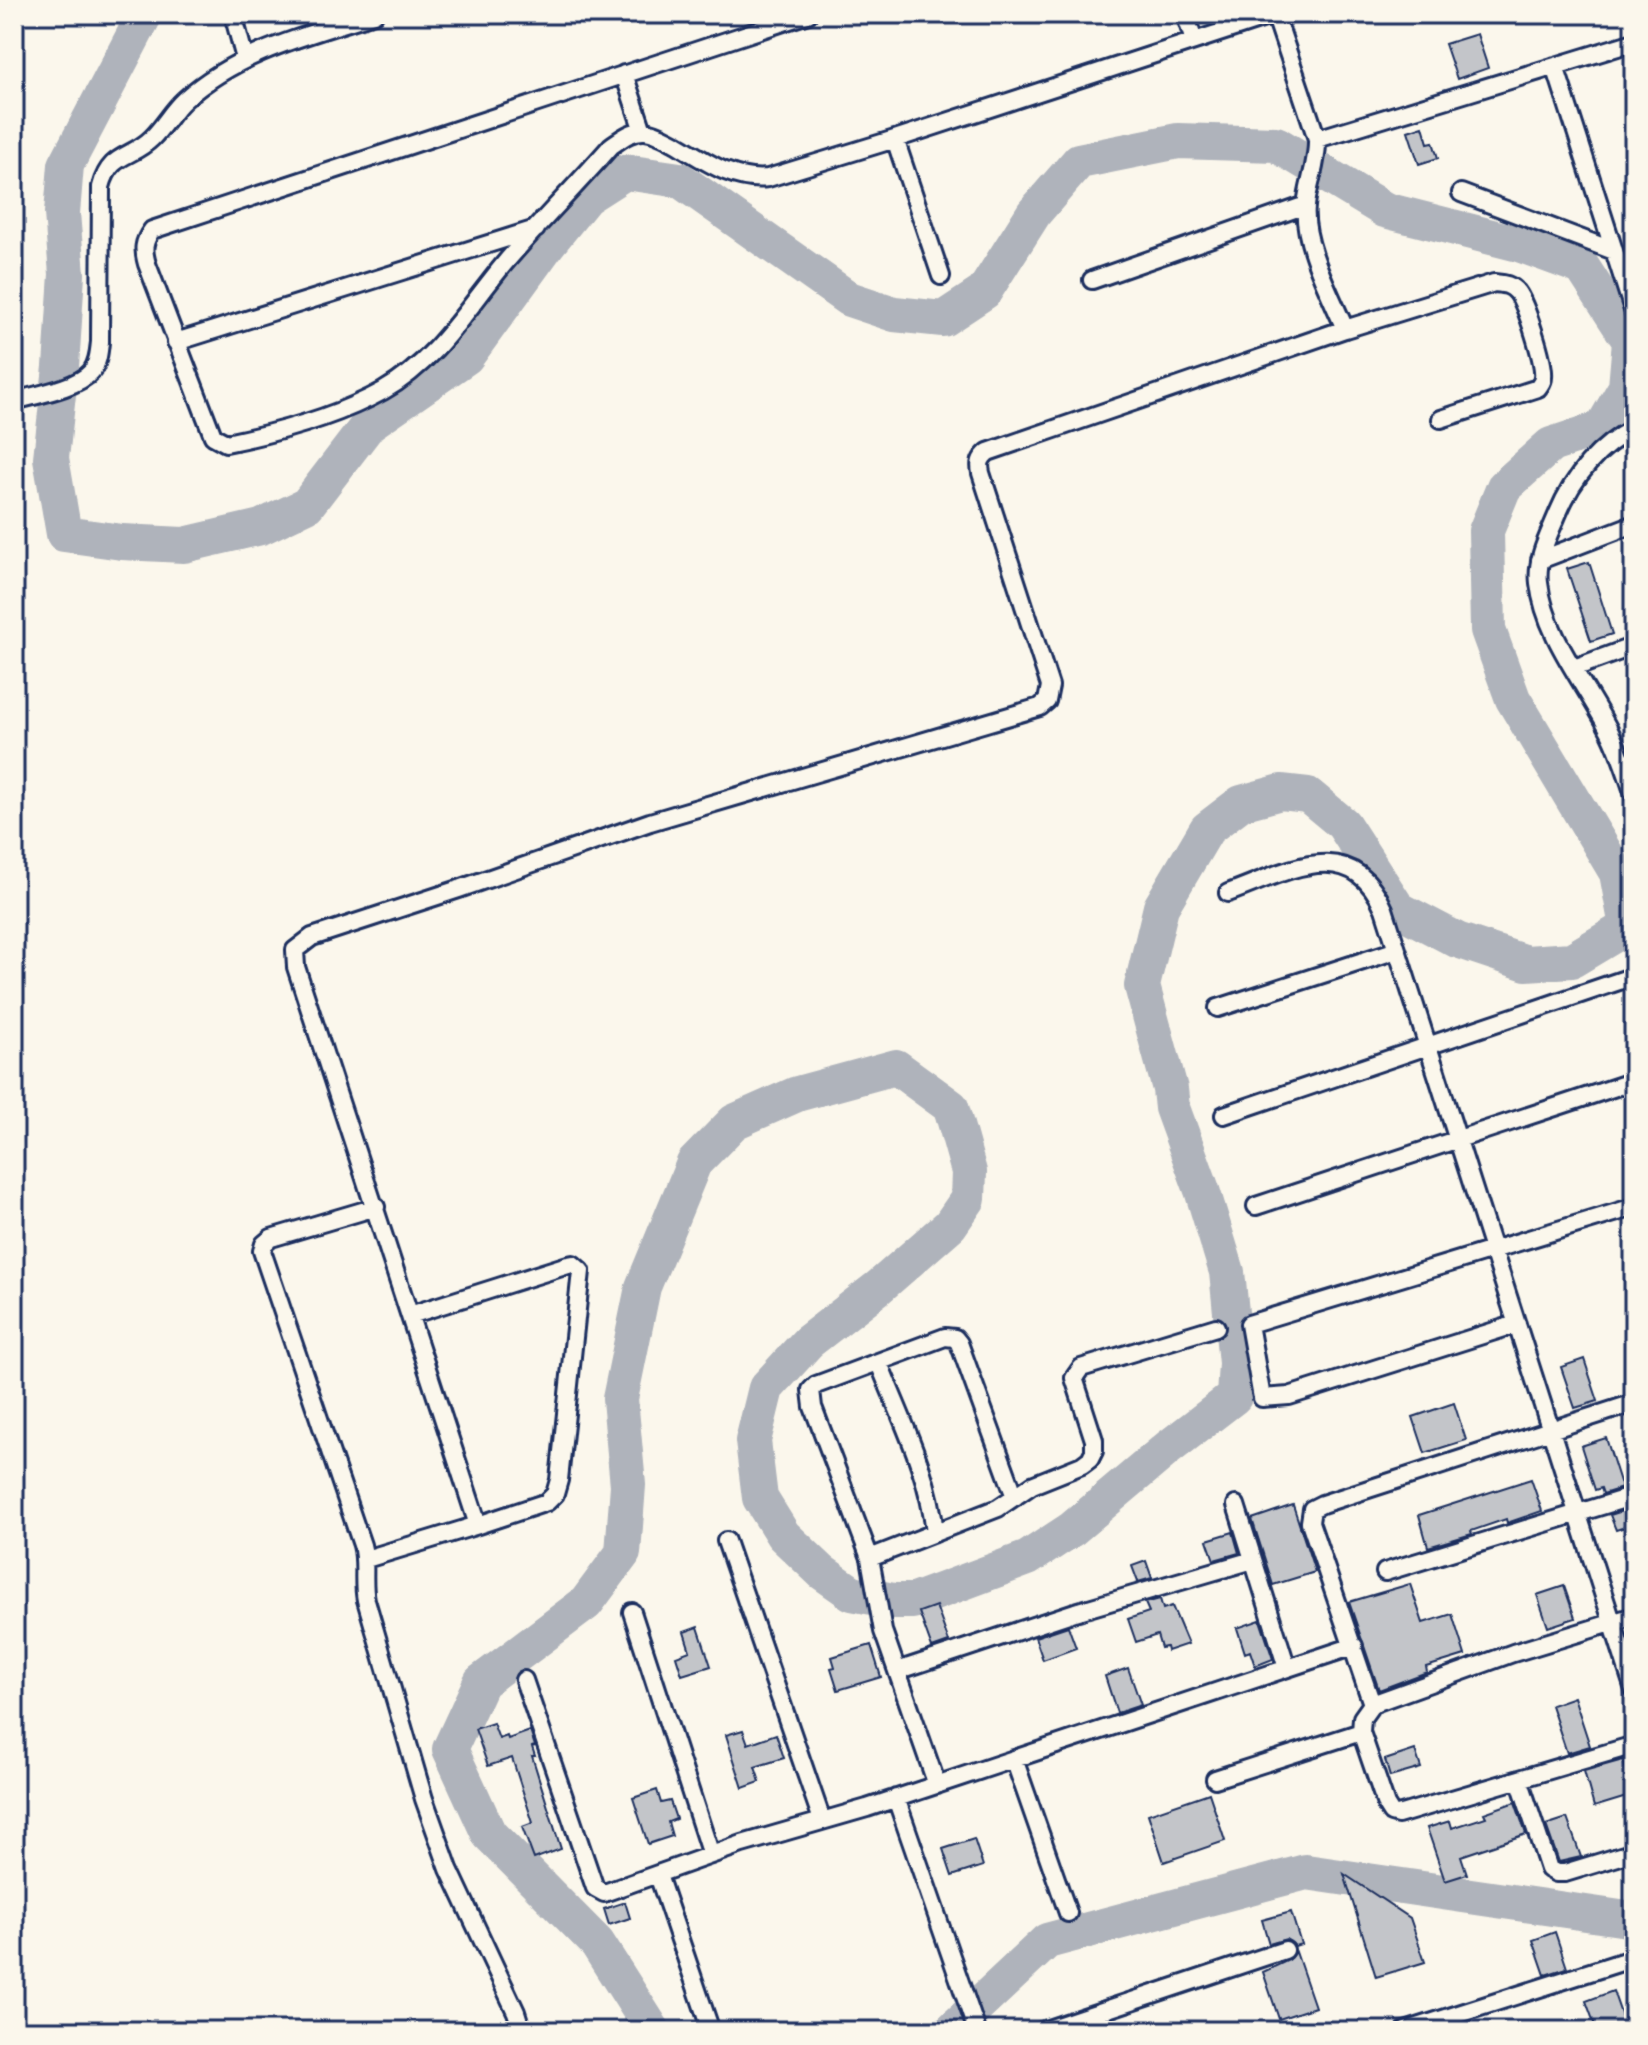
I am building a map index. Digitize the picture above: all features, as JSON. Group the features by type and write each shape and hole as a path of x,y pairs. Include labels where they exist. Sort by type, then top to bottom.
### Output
{"street":[{"path":"233,14 245,59"},
{"path":"14,401 63,387 93,371 98,359 101,187 112,162 151,139 182,102 245,59 283,43 374,14"},
{"path":"808,14 152,230 145,239 144,251 208,427 219,440 226,443 234,441 337,412 383,391 416,369 444,342 537,228 611,146 626,136 643,131 658,134 734,175 751,179 768,178 1276,14 1317,139 1318,157 1306,205 1311,245 1345,329"},
{"path":"1185,14 1194,41"},
{"path":"1317,139 1634,42"},
{"path":"1555,66 1634,313"},
{"path":"624,74 643,131"},
{"path":"895,139 941,276"},
{"path":"1461,193 1614,251"},
{"path":"1092,280 1306,205"},
{"path":"176,342 537,228"},
{"path":"478,1525 296,967 295,950 312,937 650,822 1040,707 1047,701 1050,686 981,473 979,463 988,452 1345,329 1494,283 1507,284 1517,293 1539,355 1544,380 1538,388 1528,392 1441,419"},
{"path":"1634,428 1577,475 1566,494 1540,560 1539,582 1556,637 1629,764 1634,795"},
{"path":"1540,560 1634,524"},
{"path":"1574,668 1634,646"},
{"path":"1228,893 1321,863 1343,865 1360,873 1376,890 1634,1690"},
{"path":"1218,1008 1397,950"},
{"path":"1224,1115 1634,976"},
{"path":"1256,1206 1634,1081"},
{"path":"376,1207 271,1238 262,1251 366,1559 363,1583 366,1600 424,1799 449,1869 522,2031"},
{"path":"1517,1324 1289,1396 1262,1398 1249,1324 1634,1207"},
{"path":"366,1559 539,1506 555,1494 563,1449 581,1271 573,1264 568,1265 410,1315"},
{"path":"870,1558 998,1508 1032,1485 1090,1459 1094,1440 1074,1378 1081,1368 1216,1327"},
{"path":"937,1785 879,1613 870,1558 810,1396 811,1390 816,1385 945,1337 955,1338 1015,1497"},
{"path":"879,1363 926,1482 932,1502 935,1533"},
{"path":"1372,1704 1310,1522 1312,1509 1550,1428 1634,1403"},
{"path":"1385,1572 1634,1496"},
{"path":"1236,1505 1287,1668"},
{"path":"726,1541 822,1820"},
{"path":"897,1671 1075,1612 1253,1560"},
{"path":"632,1612 711,1855"},
{"path":"1634,1616 1513,1653 1372,1704 1362,1718 1361,1732 1386,1805 1391,1813 1398,1815 1634,1745"},
{"path":"524,1680 595,1888 604,1893 711,1855 937,1785 1354,1646"},
{"path":"1215,1779 1361,1732"},
{"path":"1014,1759 1068,1913"},
{"path":"1519,1779 1549,1869 1565,1873 1634,1852"},
{"path":"896,1798 977,2031"},
{"path":"658,1875 711,2031"},
{"path":"1042,2031 1285,1950"},
{"path":"1405,2031 1634,1958"}],"building":[{"path":"1477,34 1488,68 1457,79 1445,44"},
{"path":"1423,126 1428,143 1433,142 1438,158 1419,164 1408,131"},
{"path":"1589,562 1612,634 1591,641 1567,569"},
{"path":"1584,1359 1598,1401 1575,1408 1561,1367"},
{"path":"1454,1403 1466,1440 1425,1453 1413,1417"},
{"path":"1606,1438 1622,1488 1603,1494 1601,1488 1595,1490 1581,1446"},
{"path":"1531,1479 1542,1511 1507,1523 1506,1519 1471,1531 1472,1534 1428,1547 1419,1515"},
{"path":"1293,1505 1315,1572 1273,1585 1252,1519"},
{"path":"1629,1509 1634,1524 1616,1530 1610,1515"},
{"path":"1233,1532 1239,1553 1214,1560 1207,1540"},
{"path":"1146,1561 1152,1578 1138,1582 1132,1566"},
{"path":"1410,1584 1423,1623 1452,1614 1465,1655 1426,1667 1427,1672 1379,1690 1349,1602"},
{"path":"1564,1586 1575,1618 1548,1627 1537,1595"},
{"path":"1160,1599 1163,1609 1172,1606 1188,1644 1167,1651 1166,1647 1161,1648 1157,1635 1136,1642 1128,1619 1149,1612 1145,1603"},
{"path":"936,1606 949,1642 932,1648 919,1612"},
{"path":"1260,1620 1273,1659 1255,1666 1250,1651 1245,1653 1237,1628"},
{"path":"1068,1626 1076,1648 1043,1660 1035,1637"},
{"path":"698,1627 711,1666 682,1675 676,1656 690,1651 684,1632"},
{"path":"871,1645 881,1677 838,1690 831,1668 835,1667 832,1657"},
{"path":"1128,1668 1141,1705 1117,1713 1105,1676"},
{"path":"1574,1697 1590,1746 1567,1753 1551,1705"},
{"path":"493,1723 499,1739 530,1731 535,1746 532,1747 535,1756 532,1756 561,1849 534,1859 522,1827 533,1823 512,1758 488,1766 475,1729"},
{"path":"743,1730 748,1744 776,1734 784,1758 755,1767 760,1782 743,1788 726,1735"},
{"path":"1415,1750 1421,1768 1390,1777 1385,1760"},
{"path":"1623,1760 1633,1795 1594,1807 1584,1771"},
{"path":"657,1790 661,1803 670,1801 676,1819 668,1822 672,1836 648,1844 633,1798"},
{"path":"1209,1793 1225,1841 1164,1862 1148,1814"},
{"path":"1515,1802 1526,1834 1461,1856 1467,1874 1445,1881 1427,1828 1450,1821 1452,1828 1486,1817 1484,1813"},
{"path":"1567,1818 1581,1857 1559,1862 1546,1825"},
{"path":"974,1839 983,1866 952,1876 943,1849"},
{"path":"1344,1874 1410,1918 1425,1962 1376,1977"},
{"path":"625,1902 630,1918 609,1925 604,1909"},
{"path":"1291,1912 1301,1944 1295,1946 1286,1939 1269,1944 1262,1920"},
{"path":"1555,1932 1567,1968 1545,1975 1533,1940"},
{"path":"1296,1952 1315,2007 1279,2019 1263,1972 1289,1960"},
{"path":"1613,1991 1627,2031 1597,2031 1586,2001"}],"waterway":[{"path":"145,14 66,165 62,213 67,274 51,458 64,534 122,542 184,545 261,527 307,505 369,424 466,357 586,197 625,172 680,180 849,299 894,314 943,319 984,292 1034,213 1079,161 1178,141 1276,144 1385,210 1519,244 1582,267 1630,341 1626,387 1602,428 1551,445 1504,487 1486,531 1488,630 1513,699 1617,873 1627,927 1572,960 1526,963 1457,940 1398,909 1343,824 1308,795 1281,792 1241,803 1207,829 1161,907 1142,986 1170,1089 1172,1108 1227,1272 1236,1363 1234,1397 1072,1529 1028,1558 913,1601 893,1601 852,1593 822,1572 783,1535 760,1498 753,1441 766,1388 808,1342 879,1287 950,1225 968,1199 969,1172 951,1107 896,1067 797,1094 734,1122 694,1163 643,1287 620,1399 628,1485 623,1553 586,1603 481,1682 450,1749 489,1834 597,1943 653,2031"},
{"path":"951,2031 1047,1941 1306,1872 1634,1920"}]}
